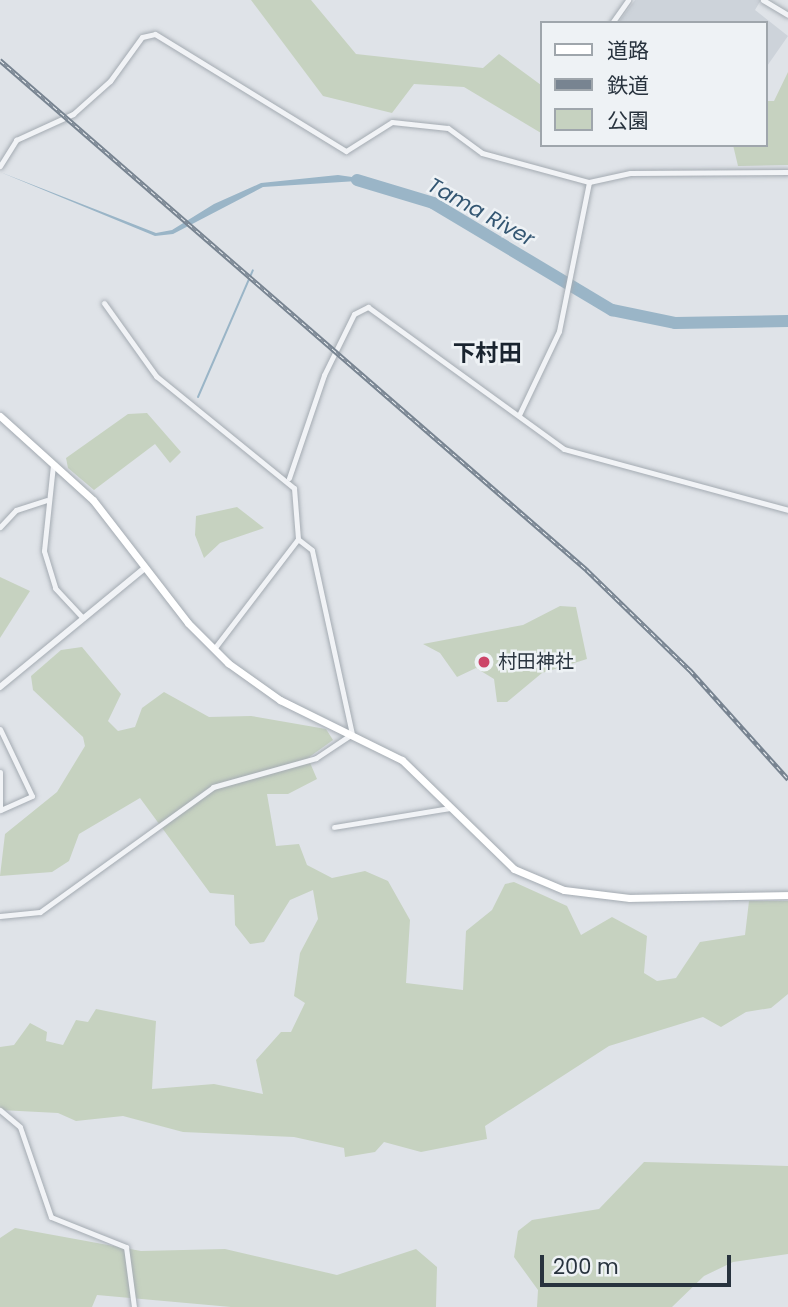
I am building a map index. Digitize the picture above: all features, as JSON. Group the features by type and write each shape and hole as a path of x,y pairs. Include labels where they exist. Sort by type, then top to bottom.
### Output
{"main road":[{"path":"0,416 93,500 145,568 214,649 280,700 352,734 415,769 450,808 514,869 564,890 630,898 788,895"}],"street":[{"path":"613,21 628,0"},
{"path":"763,1 788,15"},
{"path":"0,166 6,152 74,114 110,80 142,37 155,34 298,116 338,149 353,148 392,122 448,128 482,153 589,181 630,173 788,172"},
{"path":"0,146 6,152"},
{"path":"519,415 559,331 589,181"},
{"path":"104,303 156,376 194,401 255,460 289,478"},
{"path":"0,916 40,912 213,787 316,758 352,734 312,550 298,539 289,478 324,375 363,307 564,449 788,510"},
{"path":"53,465 46,500 44,551 52,580 83,618"},
{"path":"0,527 16,510 46,500"},
{"path":"214,649 298,539"},
{"path":"0,687 145,568"},
{"path":"0,729 32,796 0,811 0,772"},
{"path":"334,827 450,808"},
{"path":"0,1110 20,1127 51,1217 126,1247 134,1307"}],"shaded area":[{"path":"635,0 761,0 755,10 788,36 767,66 767,21 619,21"}],"green space":[{"path":"251,0 311,0 356,54 483,68 499,54 540,84 540,132 464,87 414,84 392,113 323,96"},
{"path":"788,72 788,165 738,166 733,147 767,147 767,101 774,101"},
{"path":"147,413 181,452 170,463 155,444 94,490 68,468 66,458 128,414"},
{"path":"237,507 264,528 220,543 204,558 195,535 196,516"},
{"path":"0,577 30,591 0,638"},
{"path":"560,606 576,607 587,659 542,673 507,702 497,702 494,679 476,668 457,677 440,653 423,644 523,625"},
{"path":"82,647 121,694 108,721 118,731 135,727 142,708 164,692 209,717 251,716 326,729 333,740 308,758 317,779 288,794 267,794 276,846 299,844 307,865 332,878 365,871 388,881 410,920 406,983 463,990 466,931 492,910 505,884 514,882 567,906 581,935 612,917 647,936 644,973 657,981 676,978 700,942 745,935 749,901 788,901 788,994 771,1008 746,1012 721,1027 703,1017 609,1046 485,1126 487,1139 421,1152 384,1142 375,1152 345,1157 344,1148 294,1137 183,1132 123,1116 76,1121 58,1113 0,1110 0,1047 14,1045 30,1023 47,1032 46,1041 63,1045 76,1020 88,1022 96,1009 156,1021 152,1089 214,1084 263,1094 256,1060 281,1032 291,1032 305,1003 294,996 300,953 318,919 313,890 290,900 264,942 250,944 235,925 234,895 210,893 140,798 79,834 69,861 52,872 0,876 5,834 57,792 85,746 83,737 33,690 31,676 61,650"},
{"path":"644,1162 788,1166 788,1254 733,1262 704,1276 672,1307 537,1307 538,1290 514,1257 518,1231 532,1220 599,1209"},
{"path":"15,1228 141,1251 225,1249 337,1275 416,1249 437,1267 436,1307 231,1307 97,1295 92,1307 0,1307 0,1238"}],"water":[{"path":"0,172 156,233 172,230 214,204 261,183 338,175 373,180 263,187 173,234 155,236"}],"waterway":[{"name":"Tama River","path":"357,180 433,203 612,310 675,323 788,321"},
{"path":"198,397 253,270"}],"railway":[{"path":"0,60 587,570 690,670 788,779"}],"place":[{"name":"村田神社","path":"484,662"}],"district":[{"name":"下村田","path":"487,353"}]}
